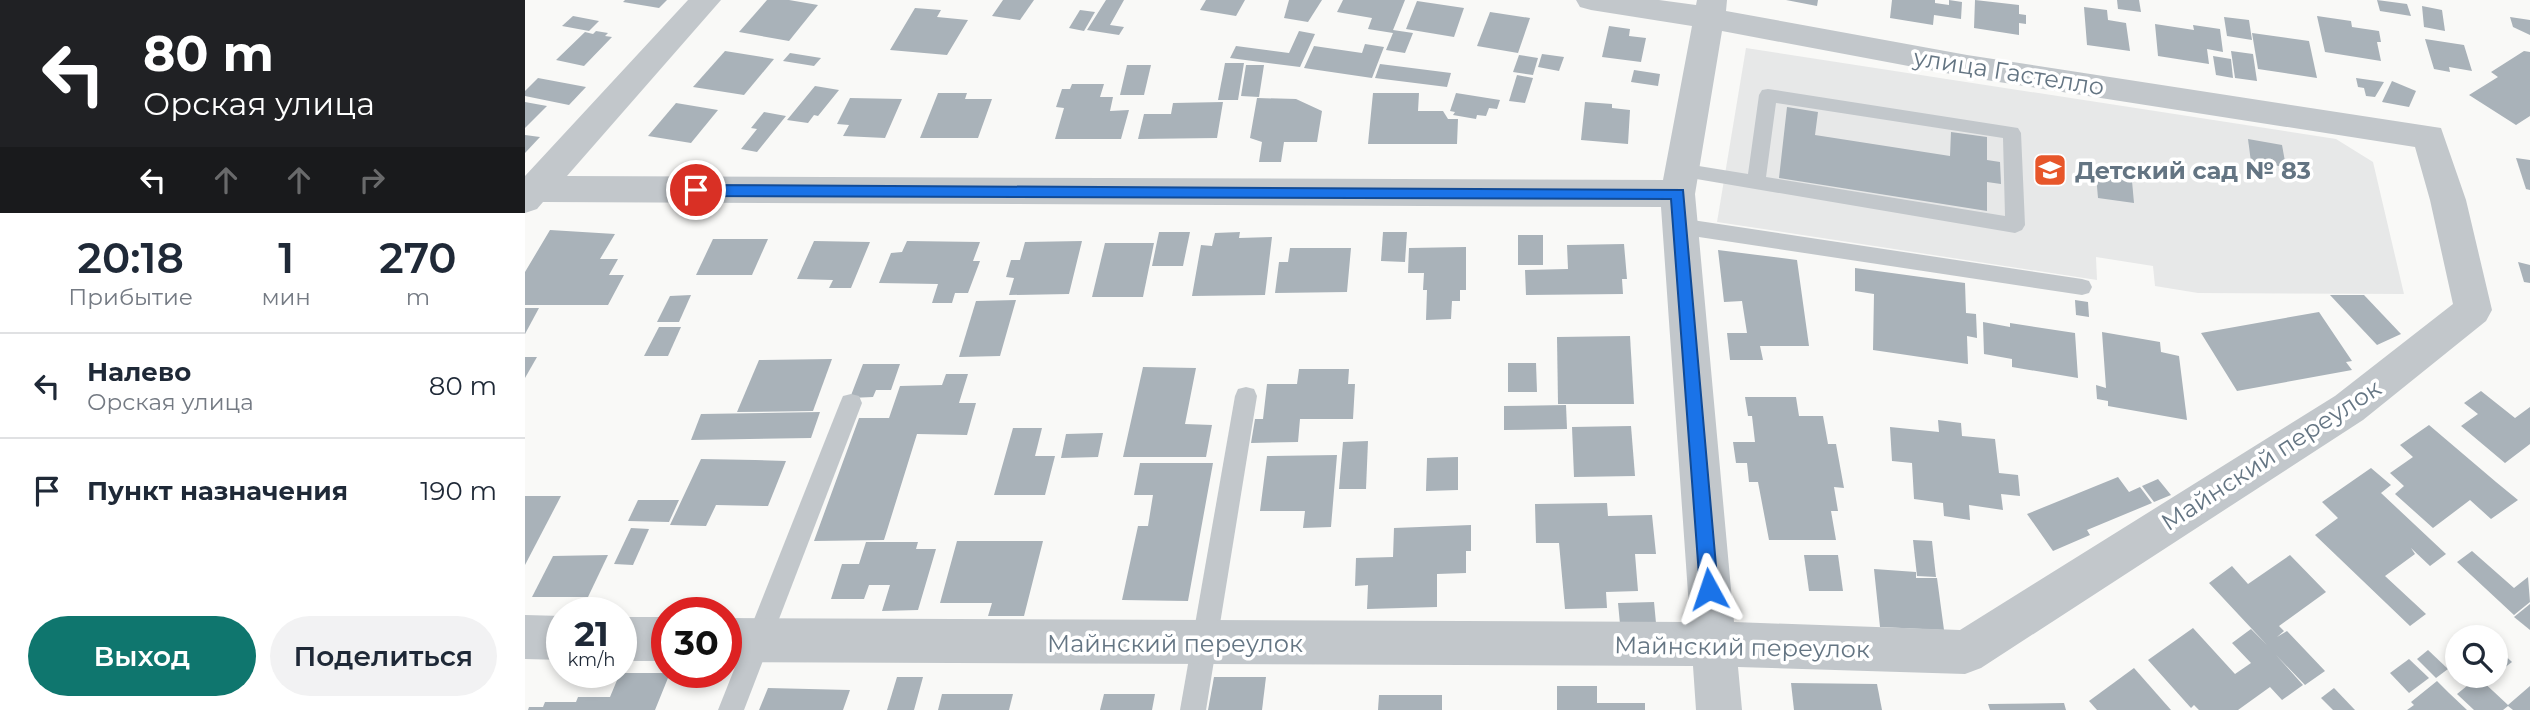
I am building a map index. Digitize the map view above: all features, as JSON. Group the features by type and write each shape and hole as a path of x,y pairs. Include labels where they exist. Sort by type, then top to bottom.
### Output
{"street":[{"path":"527,193 706,0"},
{"name":"улица Гастелло","path":"1591,0 1710,9 1967,66 2429,137"},
{"path":"1710,9 1679,197 1720,710"},
{"name":"Майнский переулок","path":"743,640 1204,644 1714,644 1965,652 2349,408 2473,310 2448,200 2429,137"},
{"path":"527,193 1679,197"},
{"path":"525,638 546,638"}],"lane":[{"path":"1679,197 1756,183 2015,225 2012,133 1768,95 1756,183"},
{"path":"1679,197 2082,287"},
{"path":"1193,710 1246,396"},
{"path":"731,710 743,640 851,403"}],"shaded area":[{"name":"Детский сад № 83","path":"1746,48 2336,139 2373,162 2404,294 2198,293 2155,286 2153,266 2096,257 2097,280 1717,222"}],"building":[{"path":"667,0 659,8 623,2"},
{"path":"767,0 789,0 818,5 789,41 739,32"},
{"path":"1003,0 1034,0 1020,20 992,16"},
{"path":"1106,0 1124,0 1110,25 1124,27 1119,35 1087,30"},
{"path":"1206,0 1245,0 1236,16 1200,10"},
{"path":"1289,0 1322,0 1308,22 1284,18"},
{"path":"1343,0 1405,0 1393,30 1413,33 1405,53 1386,50 1393,33 1368,29 1372,18 1337,12"},
{"path":"1786,0 1818,0 1817,6"},
{"path":"1892,0 1935,0 1935,3 1949,5 1949,0 1962,2 1961,19 1934,15 1933,25 1890,18"},
{"path":"1975,0 2019,5 2019,14 2026,15 2026,24 2019,23 2019,35 1974,28"},
{"path":"2117,0 2139,0 2141,12 2118,9"},
{"path":"2377,0 2407,4 2411,16 2380,11"},
{"path":"1417,1 1464,8 1454,37 1406,29"},
{"path":"2422,6 2442,10 2445,31 2424,27"},
{"path":"2084,7 2107,10 2108,20 2126,23 2130,51 2087,45"},
{"path":"915,8 941,10 937,17 968,20 947,55 890,50"},
{"path":"1080,10 1095,12 1084,31 1069,28"},
{"path":"1490,12 1530,18 1518,53 1477,46"},
{"path":"573,16 599,21 589,31 562,26"},
{"path":"2317,16 2351,21 2352,27 2379,31 2381,42 2377,42 2381,61 2325,52"},
{"path":"2224,17 2249,20 2252,40 2227,36"},
{"path":"2510,17 2530,20 2530,35 2513,27"},
{"path":"2155,24 2194,30 2193,25 2220,29 2223,52 2207,49 2209,64 2158,56"},
{"path":"1609,26 1630,29 1629,36 1646,38 1641,62 1602,57"},
{"path":"596,31 608,33 605,36 612,37 584,66 556,60 585,32 593,34"},
{"path":"1299,31 1315,34 1300,67 1230,58 1236,46 1289,53"},
{"path":"2252,33 2309,41 2317,78 2258,69"},
{"path":"2425,39 2464,45 2472,71 2449,67 2450,72 2434,69"},
{"path":"1365,44 1384,47 1372,78 1304,68 1314,46 1362,53"},
{"path":"725,51 774,59 744,95 693,87"},
{"path":"2231,51 2253,54 2257,81 2235,78"},
{"path":"2524,51 2530,52 2530,116 2516,125 2469,95 2498,77 2491,72"},
{"path":"790,53 821,58 814,66 783,61"},
{"path":"1542,54 1564,57 1559,71 1538,67"},
{"path":"1519,55 1538,58 1533,75 1513,72"},
{"path":"2213,56 2231,59 2233,78 2216,75"},
{"path":"1225,63 1244,63 1238,100 1218,100"},
{"path":"1380,64 1451,73 1447,87 1375,78"},
{"path":"1127,65 1151,65 1144,95 1120,95"},
{"path":"1246,65 1264,65 1259,97 1241,96"},
{"path":"1634,70 1660,74 1658,86 1631,82"},
{"path":"1517,75 1533,78 1525,103 1509,101"},
{"path":"538,78 586,87 569,105 525,96 525,91"},
{"path":"2356,78 2384,82 2375,97 2366,96 2364,88 2358,87"},
{"path":"2392,81 2416,91 2409,107 2382,102"},
{"path":"1072,84 1104,84 1100,97 1113,97 1110,111 1129,110 1121,139 1055,139 1064,108 1056,107 1062,89 1070,89"},
{"path":"815,86 839,90 818,116 814,115 808,123 787,120"},
{"path":"938,93 967,93 965,99 992,99 978,138 920,138"},
{"path":"1373,93 1419,93 1418,111 1443,111 1448,119 1458,119 1457,144 1368,144"},
{"path":"1456,93 1500,100 1497,109 1489,108 1486,116 1477,115 1476,119 1453,115 1455,112 1450,111"},
{"path":"850,98 902,99 885,138 843,136 849,125 837,124"},
{"path":"1257,98 1296,99 1322,111 1317,142 1284,142 1281,162 1259,162 1262,142 1250,138"},
{"path":"525,102 547,106 525,128"},
{"path":"1223,102 1217,138 1138,139 1144,114 1171,114 1173,103"},
{"path":"1585,102 1612,104 1612,108 1630,110 1628,144 1581,140"},
{"path":"676,103 718,110 691,143 648,136"},
{"path":"1787,107 1818,112 1815,135 1950,156 1951,132 1987,137 1987,160 2000,162 2001,184 1987,182 1987,211 1779,178"},
{"path":"764,112 786,116 757,152 741,149 757,129 751,128"},
{"path":"525,135 540,137 525,153"},
{"path":"2248,139 2282,145 2286,167 2251,162"},
{"path":"2516,158 2530,160 2530,190 2526,189"},
{"path":"2096,175 2132,181 2134,203 2098,198"},
{"path":"550,230 615,234 600,259 618,259 609,275 624,275 608,305 525,305 525,272"},
{"path":"1159,232 1190,232 1183,266 1152,266"},
{"path":"1240,232 1239,238 1272,237 1265,295 1192,296 1201,245 1212,246 1215,233"},
{"path":"1383,232 1407,232 1405,262 1381,261"},
{"path":"1518,235 1543,235 1543,265 1518,265"},
{"path":"713,239 768,239 752,275 696,275"},
{"path":"814,241 870,242 851,288 829,288 833,280 797,279"},
{"path":"907,241 980,242 973,261 980,261 968,293 955,293 952,303 932,303 938,284 879,283 891,253 902,252"},
{"path":"1082,241 1069,294 1009,295 1014,278 1006,277 1011,260 1020,260 1025,242"},
{"path":"1105,243 1154,243 1143,297 1092,297"},
{"path":"1624,244 1627,279 1622,279 1623,294 1526,295 1525,270 1568,269 1567,245"},
{"path":"1466,247 1466,290 1460,290 1460,301 1452,301 1451,319 1426,320 1427,290 1423,290 1424,273 1408,273 1409,248"},
{"path":"1290,248 1351,248 1347,292 1275,293 1279,262 1288,262"},
{"path":"1718,250 1797,260 1809,346 1760,346 1763,360 1730,360 1727,333 1747,333 1742,301 1724,302"},
{"path":"2518,262 2530,265 2530,283 2524,282"},
{"path":"1855,268 1965,283 1966,313 1976,314 1977,338 1967,336 1968,364 1873,350 1874,294 1855,291"},
{"path":"691,295 679,322 657,322 670,296"},
{"path":"2330,295 2364,295 2401,334 2377,345"},
{"path":"1016,300 1000,356 959,357 976,301"},
{"path":"2075,300 2088,302 2089,317 2076,315"},
{"path":"525,308 539,308 525,334"},
{"path":"2319,312 2352,361 2346,362 2352,370 2237,391 2201,333"},
{"path":"1983,322 2010,327 2010,323 2075,333 2078,378 2012,367 2012,359 1984,354"},
{"path":"659,327 681,327 668,356 644,356"},
{"path":"2102,332 2160,342 2161,352 2179,356 2187,420 2108,406 2108,401 2097,399 2096,385 2106,388"},
{"path":"1630,336 1634,404 1558,404 1557,337"},
{"path":"525,357 537,357 525,378"},
{"path":"832,359 813,411 737,412 759,360"},
{"path":"1508,363 1536,363 1537,392 1508,392"},
{"path":"863,364 900,364 891,390 876,390 873,397 850,398"},
{"path":"1143,367 1196,368 1185,424 1212,425 1206,457 1123,457"},
{"path":"1299,369 1349,369 1348,384 1355,384 1353,419 1300,419 1298,442 1251,443 1255,419 1263,419 1267,384 1297,384"},
{"path":"946,374 968,374 959,403 976,403 967,435 917,434 884,540 814,541 859,418 889,418 900,386 942,385"},
{"path":"2481,391 2515,418 2530,407 2530,444 2505,463 2461,426 2478,414 2464,403"},
{"path":"1745,397 1796,397 1799,416 1823,416 1828,444 1836,444 1844,488 1834,487 1838,511 1831,511 1836,540 1769,540 1758,482 1749,482 1747,463 1736,463 1733,442 1755,442 1752,416 1748,416"},
{"path":"1566,405 1567,429 1504,430 1504,406"},
{"path":"820,412 811,438 691,440 701,414"},
{"path":"1938,420 1961,423 1962,436 1995,439 1999,473 2018,475 2020,496 2001,494 2003,510 1969,505 1970,520 1944,516 1943,503 1914,499 1912,463 1892,461 1890,427 1939,432"},
{"path":"2429,425 2518,500 2491,519 2470,500 2433,528 2395,494 2404,486 2390,473 2413,457 2400,445"},
{"path":"1631,426 1635,476 1574,477 1572,427"},
{"path":"1013,428 1042,428 1035,456 1055,456 1045,495 994,495"},
{"path":"1103,433 1098,457 1061,458 1066,434"},
{"path":"1368,441 1366,489 1339,489 1343,442"},
{"path":"1337,455 1331,527 1303,528 1305,511 1260,511 1267,456"},
{"path":"1458,457 1458,490 1426,491 1427,458"},
{"path":"701,459 786,461 768,506 716,505 706,526 670,525"},
{"path":"1140,463 1213,463 1188,601 1122,600 1138,526 1148,526 1153,495 1134,495"},
{"path":"2371,468 2391,485 2381,493 2446,554 2430,566 2411,548 2415,554 2385,576 2426,614 2410,626 2315,535 2338,518 2322,502"},
{"path":"2118,477 2129,492 2140,487 2152,503 2087,530 2090,535 2053,551 2027,514"},
{"path":"2158,479 2171,495 2154,502 2142,486"},
{"path":"525,496 561,496 525,565"},
{"path":"638,500 679,500 669,522 628,521"},
{"path":"1607,503 1608,516 1652,515 1656,554 1635,554 1638,591 1606,592 1607,608 1565,609 1559,543 1536,543 1535,504"},
{"path":"1471,525 1471,551 1466,551 1466,573 1437,574 1437,607 1367,609 1368,585 1355,586 1356,558 1393,557 1394,528"},
{"path":"631,528 649,529 633,565 614,564"},
{"path":"1913,540 1932,541 1936,577 1917,576"},
{"path":"957,541 1043,541 1024,616 988,616 992,603 940,603"},
{"path":"866,542 918,542 916,549 936,549 918,610 882,611 890,585 869,585 864,599 831,599 842,564 859,564"},
{"path":"2472,551 2514,588 2528,577 2530,602 2514,615 2457,562"},
{"path":"608,555 588,597 532,597 553,556"},
{"path":"1804,555 1838,555 1843,591 1809,591"},
{"path":"2290,555 2326,592 2279,626 2284,631 2277,637 2287,631 2325,671 2305,685 2276,655 2303,685 2282,700 2270,687 2238,710 2199,710 2194,705 2191,708 2148,660 2193,628 2235,674 2251,663 2232,643 2251,629 2267,645 2209,583 2232,566 2248,584"},
{"path":"1874,569 1916,572 1916,578 1937,578 1944,630 1880,627"},
{"path":"1654,602 1656,623 1620,624 1618,603"},
{"path":"2530,604 2530,630 2514,617"},
{"path":"2428,650 2445,666 2445,671 2436,678 2417,659"},
{"path":"2409,659 2429,678 2409,693 2390,673"},
{"path":"2134,668 2171,710 2097,710 2089,701"},
{"path":"637,673 651,673 651,688 664,688 655,710 528,710 529,707 543,707 545,702 576,702 578,697 610,697 614,688 637,688"},
{"path":"897,677 923,677 914,710 887,710"},
{"path":"1214,677 1266,677 1262,710 1208,710"},
{"path":"2437,681 2467,710 2407,710 2414,705 2411,702"},
{"path":"1791,683 1877,684 1882,710 1794,710"},
{"path":"1557,686 1597,686 1597,703 1645,703 1645,710 1557,710"},
{"path":"2530,686 2530,710 2513,710 2508,706 2503,710 2474,710 2457,694 2464,688 2490,688 2508,705"},
{"path":"768,688 850,690 843,710 759,710"},
{"path":"2334,688 2355,710 2333,710 2321,698"},
{"path":"942,694 1013,694 1009,710 938,710"},
{"path":"1104,694 1155,694 1152,710 1100,710"},
{"path":"1379,695 1442,695 1442,710 1378,710"},
{"path":"2064,703 2066,710 1990,710 1988,704"}],"place":[{"name":"Детский сад № 83","path":"2050,170"}],"route":[{"path":"696,190 1678,194 1709,589"}]}
